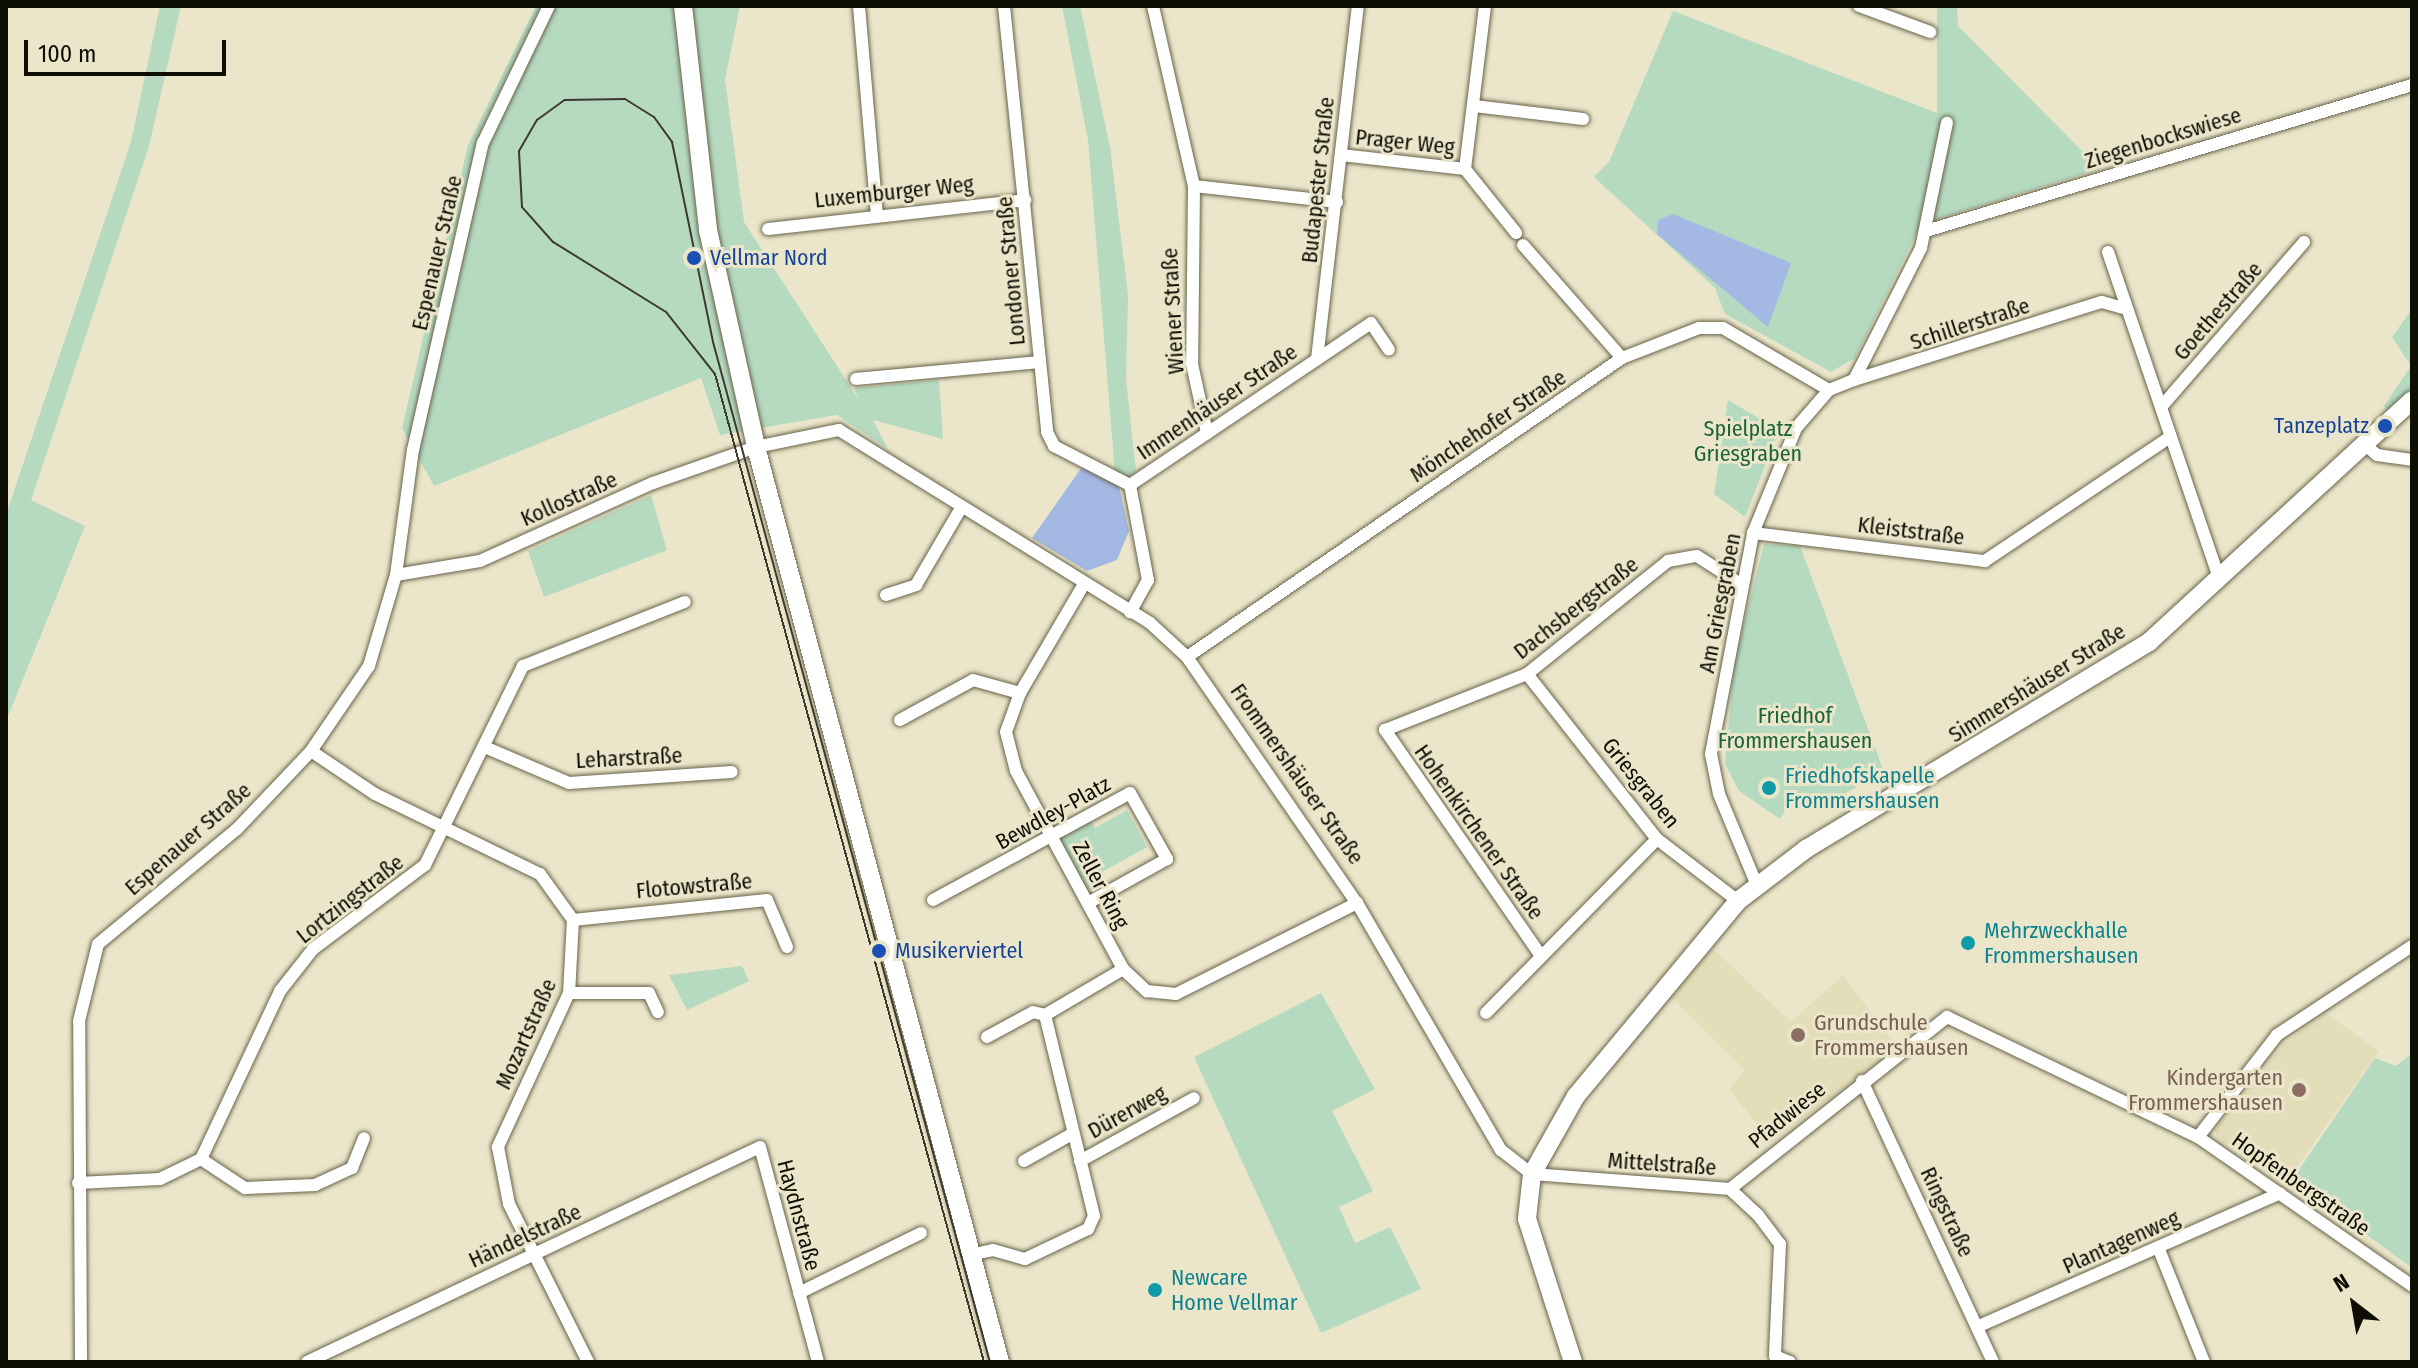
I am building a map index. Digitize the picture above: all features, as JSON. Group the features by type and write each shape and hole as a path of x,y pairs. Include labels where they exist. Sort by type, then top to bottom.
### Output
{"main road":[{"path":"683,6 690,24 702,193 756,447 974,1254 1000,1362"},
{"path":"690,24 697,6"},
{"name":"Simmershäuser Straße","path":"1539,1174 1584,1086 1756,883 2089,684 2219,578 2412,400"},
{"path":"1539,1174 1527,1219 1573,1362"}],"street":[{"name":"Espenauer Straße","path":"81,1362 79,1021 98,944 237,829 311,751 369,666 396,575 413,450 483,143 549,6"},
{"path":"859,6 877,214"},
{"name":"Londoner Straße","path":"1004,6 1039,362 1054,446 1130,485"},
{"name":"Wiener Straße","path":"1153,6 1194,186 1192,364 1207,433"},
{"name":"Budapester Straße","path":"1317,359 1358,6"},
{"name":"Prager Weg","path":"1465,169 1485,6"},
{"path":"1859,6 1930,32"},
{"name":"Ziegenbockswiese","path":"1926,231 2412,85"},
{"path":"1474,106 1583,119"},
{"path":"1854,380 1926,231 1947,123"},
{"name":"Prager Weg","path":"1341,155 1465,169 1516,233"},
{"path":"1194,186 1337,202"},
{"name":"Luxemburger Weg","path":"768,229 877,214 1025,200"},
{"name":"Goethestraße","path":"2162,406 2304,242"},
{"path":"1523,245 1622,358"},
{"path":"2108,252 2123,308 2162,406 2219,578"},
{"name":"Schillerstraße","path":"1829,390 2102,302 2123,308"},
{"name":"Immenhäuser Straße","path":"1130,612 1148,580 1130,485 1371,323 1389,350"},
{"name":"Mönchehofer Straße","path":"1187,657 1622,358 1699,328 1723,328 1829,390"},
{"path":"856,379 1039,362"},
{"name":"Am Griesgraben","path":"1756,883 1719,794 1711,754 1753,533 1777,464 1829,390"},
{"name":"Frommershäuser Straße","path":"756,447 839,430 1130,612 1187,657 1357,903 1501,1150 1539,1174"},
{"name":"Kleiststraße","path":"1753,533 1985,561 2170,437"},
{"path":"2364,444 2377,455 2412,460"},
{"name":"Kollostraße","path":"396,575 480,561 653,483 756,447"},
{"path":"886,595 916,585 961,508"},
{"name":"Dachsbergstraße","path":"1385,730 1527,674 1668,561 1697,556 1742,585"},
{"name":"Zeller Ring","path":"1084,584 1020,693 1006,732 1016,771 1123,969 1147,991 1176,994 1357,903"},
{"name":"Lortzingstraße","path":"201,1159 280,991 313,949 425,865 487,748 523,666 685,602"},
{"name":"Griesgraben","path":"1527,674 1657,839 1738,901"},
{"path":"900,720 973,680 1020,693"},
{"name":"Hohenkirchener Straße","path":"1385,730 1541,956"},
{"name":"Leharstraße","path":"487,748 569,783 732,772"},
{"path":"311,751 444,830 540,874 573,920"},
{"name":"Bewdley-Platz","path":"933,900 1130,793 1167,859 1088,903"},
{"path":"1486,1013 1657,839"},
{"name":"Flotowstraße","path":"573,920 767,900 787,947"},
{"name":"Mozartstraße","path":"573,920 569,993 498,1147 509,1204 588,1362"},
{"path":"2198,1137 2277,1035 2412,946"},
{"path":"987,1037 1033,1012 1045,1015 1123,969"},
{"path":"569,993 649,993 658,1012"},
{"path":"974,1254 993,1250 1025,1259 1088,1229 1094,1216 1045,1015"},
{"name":"Hopfenbergstraße","path":"1947,1017 2198,1137 2412,1286"},
{"name":"Pfadwiese","path":"1730,1189 1862,1081 1947,1017"},
{"name":"Ringstraße","path":"1862,1081 1979,1326 1993,1362"},
{"name":"Dürerweg","path":"1080,1161 1194,1098"},
{"path":"1024,1161 1072,1134"},
{"path":"78,1183 160,1179 201,1159 245,1188 315,1185 352,1168 364,1138"},
{"name":"Händelstraße","path":"307,1362 760,1147"},
{"name":"Haydnstraße","path":"760,1147 818,1362"},
{"name":"Mittelstraße","path":"1539,1174 1730,1189 1780,1244 1774,1359 1790,1362"},
{"name":"Plantagenweg","path":"1979,1326 2280,1193"},
{"name":"Haydnstraße","path":"799,1293 921,1233"},
{"path":"2158,1247 2204,1362"}],"shaded area":[{"name":"Grundschule Frommershausen","path":"1713,949 1791,1022 1843,975 1897,1048 1771,1142 1729,1089 1745,1070 1671,997"},
{"name":"Kindergarten Frommershausen","path":"2326,1013 2379,1051 2285,1184 2217,1138 2215,1130 2283,1045"}],"green space":[{"path":"160,6 181,6 149,146 31,500 85,526 6,721 6,515 131,142"},
{"path":"536,6 740,6 725,80 744,222 859,400 854,388 939,380 943,439 873,420 888,449 837,415 720,435 701,378 434,486 402,428 468,145"},
{"path":"1062,6 1080,6 1110,147 1128,295 1126,379 1136,472 1116,486 1088,140"},
{"path":"1937,6 1957,6 1958,26 2100,169 1921,224 1855,358 1831,372 1725,314 1715,288 1594,177 1609,162 1673,11 1937,113"},
{"path":"2412,309 2412,390 2390,412 2384,406 2411,366 2392,337"},
{"name":"Spielplatz Griesgraben","path":"1728,400 1779,430 1745,517 1714,494"},
{"path":"651,495 667,550 544,597 528,551"},
{"name":"Friedhof Frommershausen","path":"1764,544 1800,546 1884,772 1822,806 1797,794 1780,819 1739,791 1725,764 1734,664"},
{"path":"1127,810 1147,847 1093,877 1095,891 1086,888 1057,834 1089,816 1095,828"},
{"path":"742,966 749,981 687,1010 669,975"},
{"path":"1321,993 1375,1089 1332,1111 1373,1191 1339,1207 1355,1243 1390,1227 1421,1289 1321,1333 1194,1057"},
{"path":"2412,1053 2412,1268 2292,1180 2375,1058 2396,1066"}],"water":[{"path":"1673,214 1791,263 1768,327 1657,234 1658,220"},
{"path":"1082,467 1119,486 1129,531 1117,560 1087,571 1032,538"}],"tram line":[{"path":"984,1362 715,374 666,312 553,242 522,207 519,151 537,120 565,100 625,99 654,117 672,142 713,342 990,1362"}],"place":[{"name":"Vellmar Nord","path":"694,258"},
{"name":"Tanzeplatz","path":"2385,426"},
{"name":"Friedhofskapelle Frommershausen","path":"1769,788"},
{"name":"Mehrzweckhalle Frommershausen","path":"1968,943"},
{"name":"Musikerviertel","path":"879,951"},
{"name":"Grundschule Frommershausen","path":"1798,1035"},
{"name":"Kindergarten Frommershausen","path":"2299,1090"},
{"name":"Newcare Home Vellmar","path":"1155,1290"}]}
